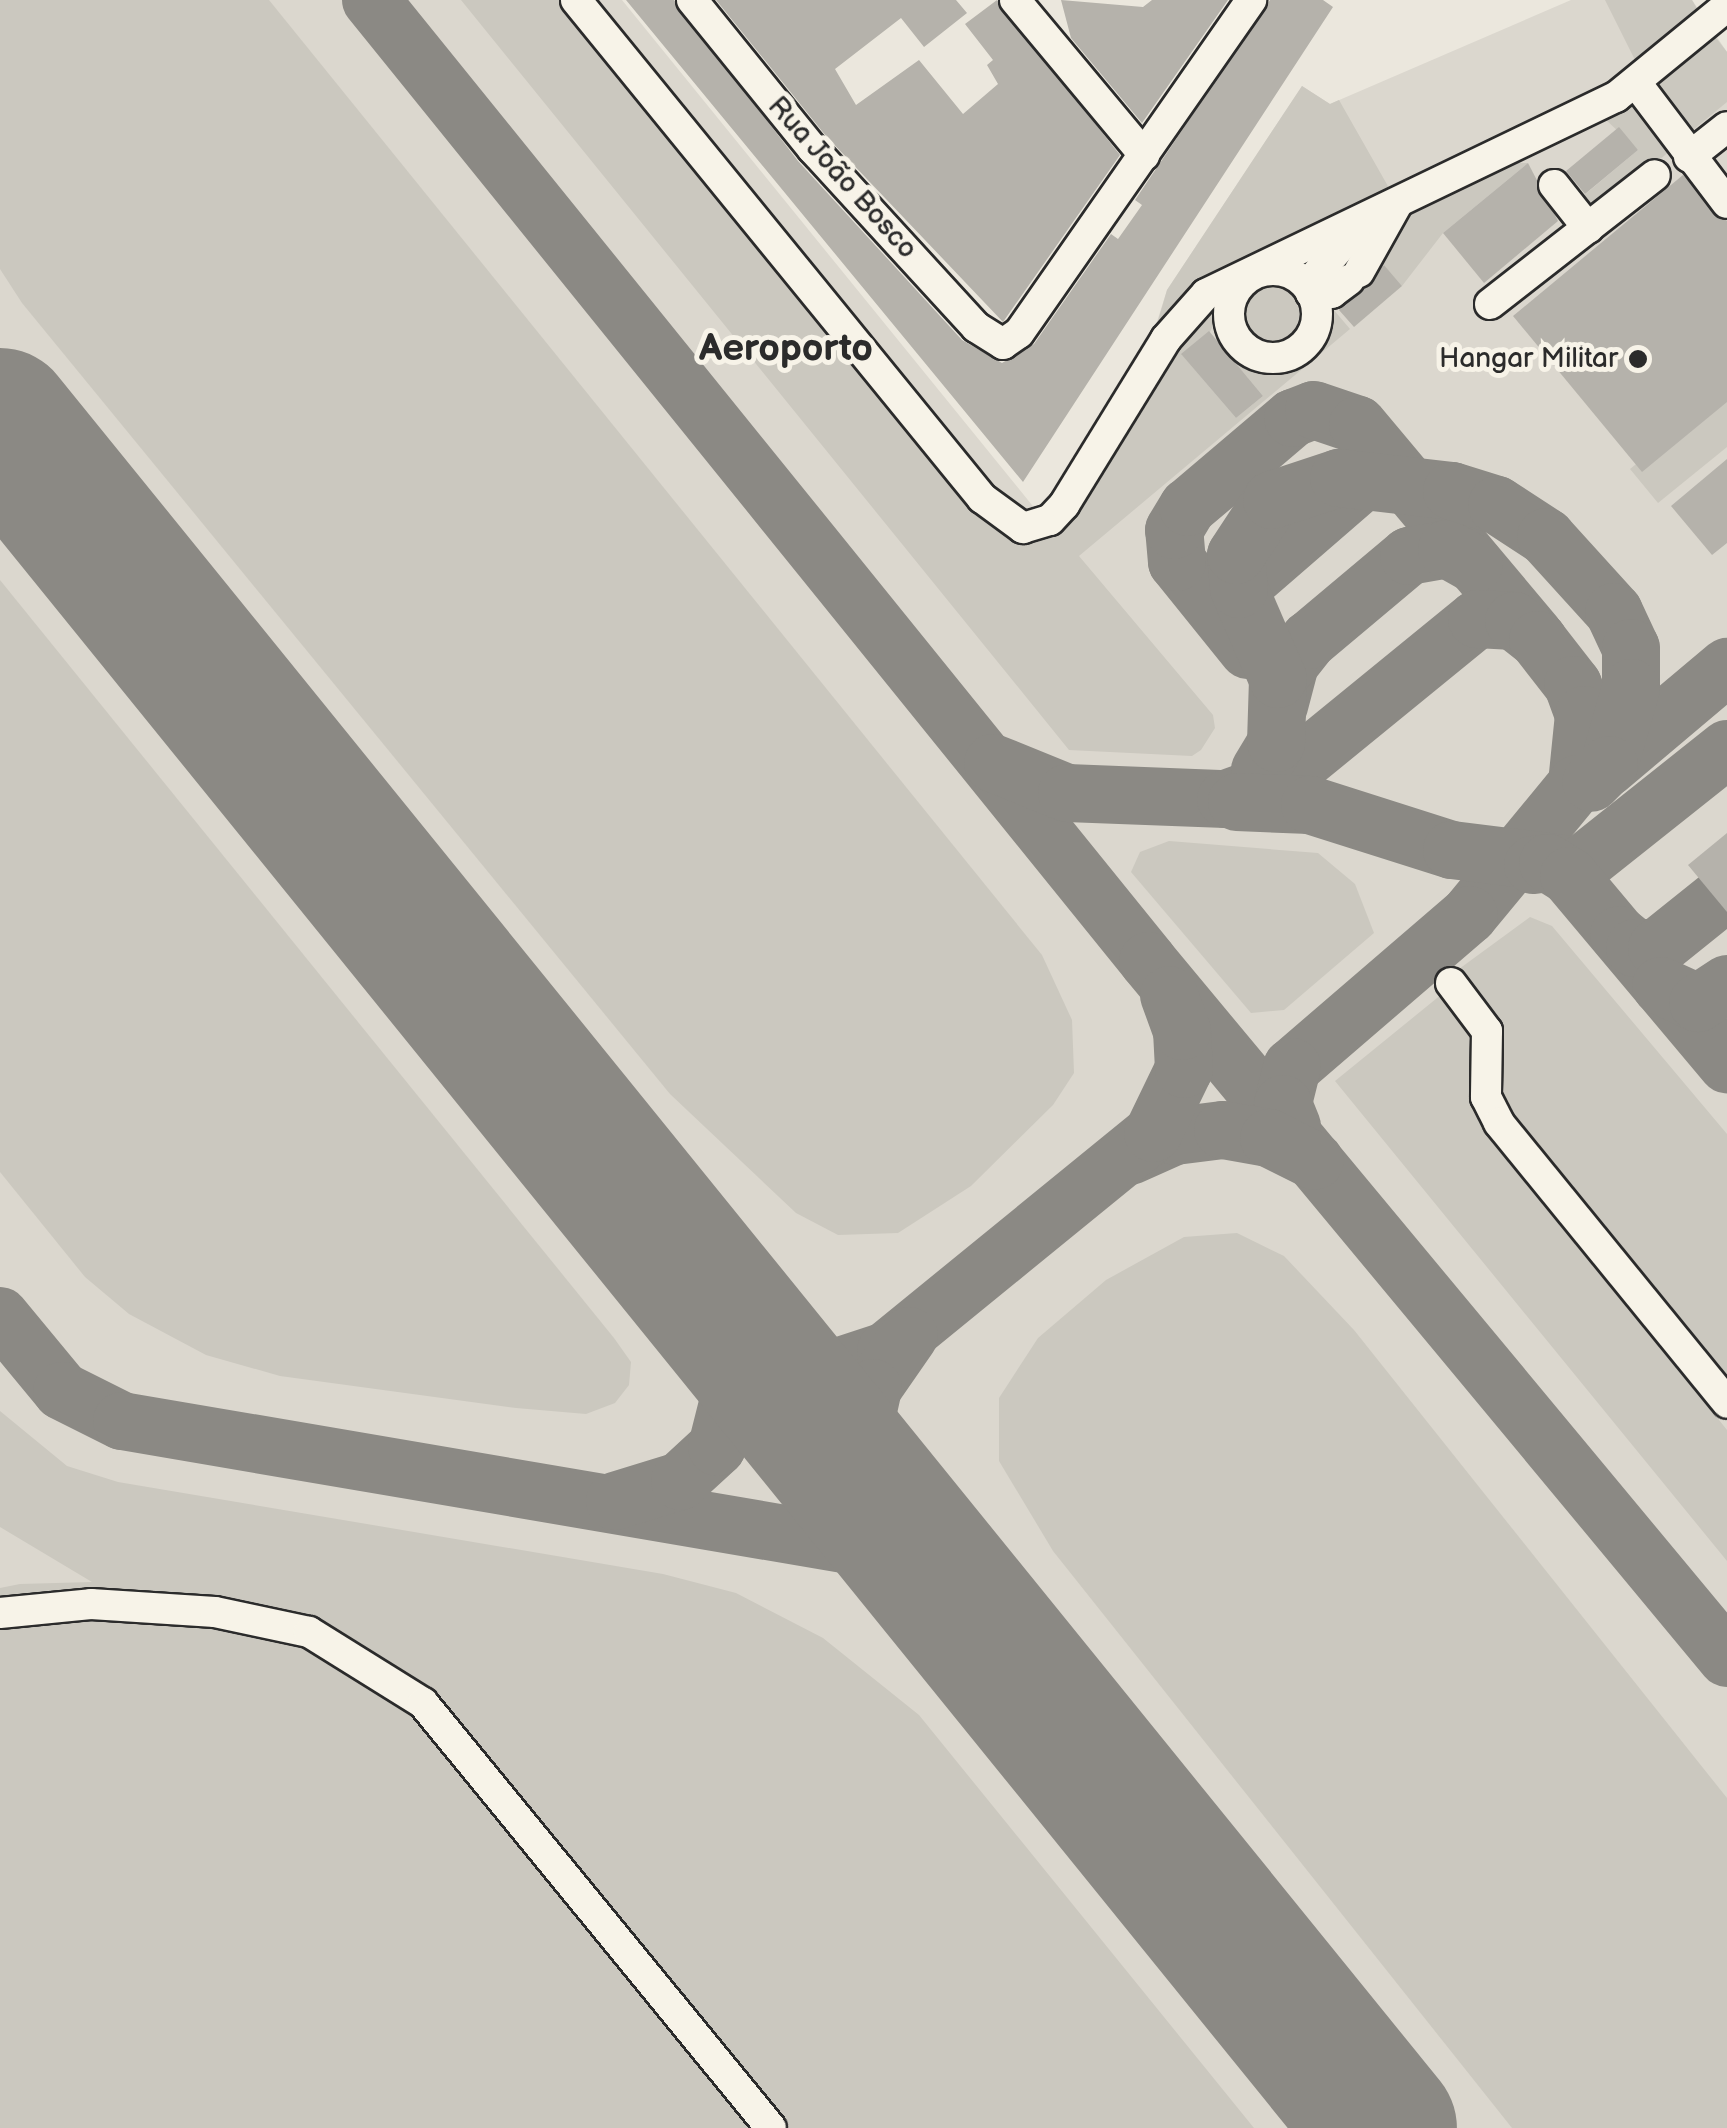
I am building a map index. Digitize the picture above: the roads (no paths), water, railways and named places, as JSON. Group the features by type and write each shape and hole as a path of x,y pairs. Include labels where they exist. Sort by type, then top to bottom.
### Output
{"street":[{"path":"576,0 982,498 1023,528 1050,520 1064,505 1191,306 1251,271 1397,204 1637,84 1727,6"},
{"name":"Rua João Bosco","path":"692,0 812,148 976,327 1002,344 1019,333 1144,155"},
{"path":"1015,0 1144,155 1251,0"},
{"path":"1637,84 1689,158 1727,203"},
{"path":"1689,158 1727,128"},
{"path":"1490,304 1655,175"},
{"path":"1554,185 1588,228"},
{"path":"1251,271 1288,274 1311,292 1332,293 1354,276 1397,204"},
{"path":"1251,271 1229,318 1254,354 1300,350 1317,318 1311,292 1314,276 1363,220"},
{"path":"1451,983 1487,1031 1486,1097 1499,1123 1727,1404"},
{"path":"0,1613 91,1604 215,1612 308,1632 423,1703 772,2128"}],"place":[{"name":"Hangar Militar","path":"1638,359"}],"district":[{"name":"Aeroporto","path":"786,349"}]}
